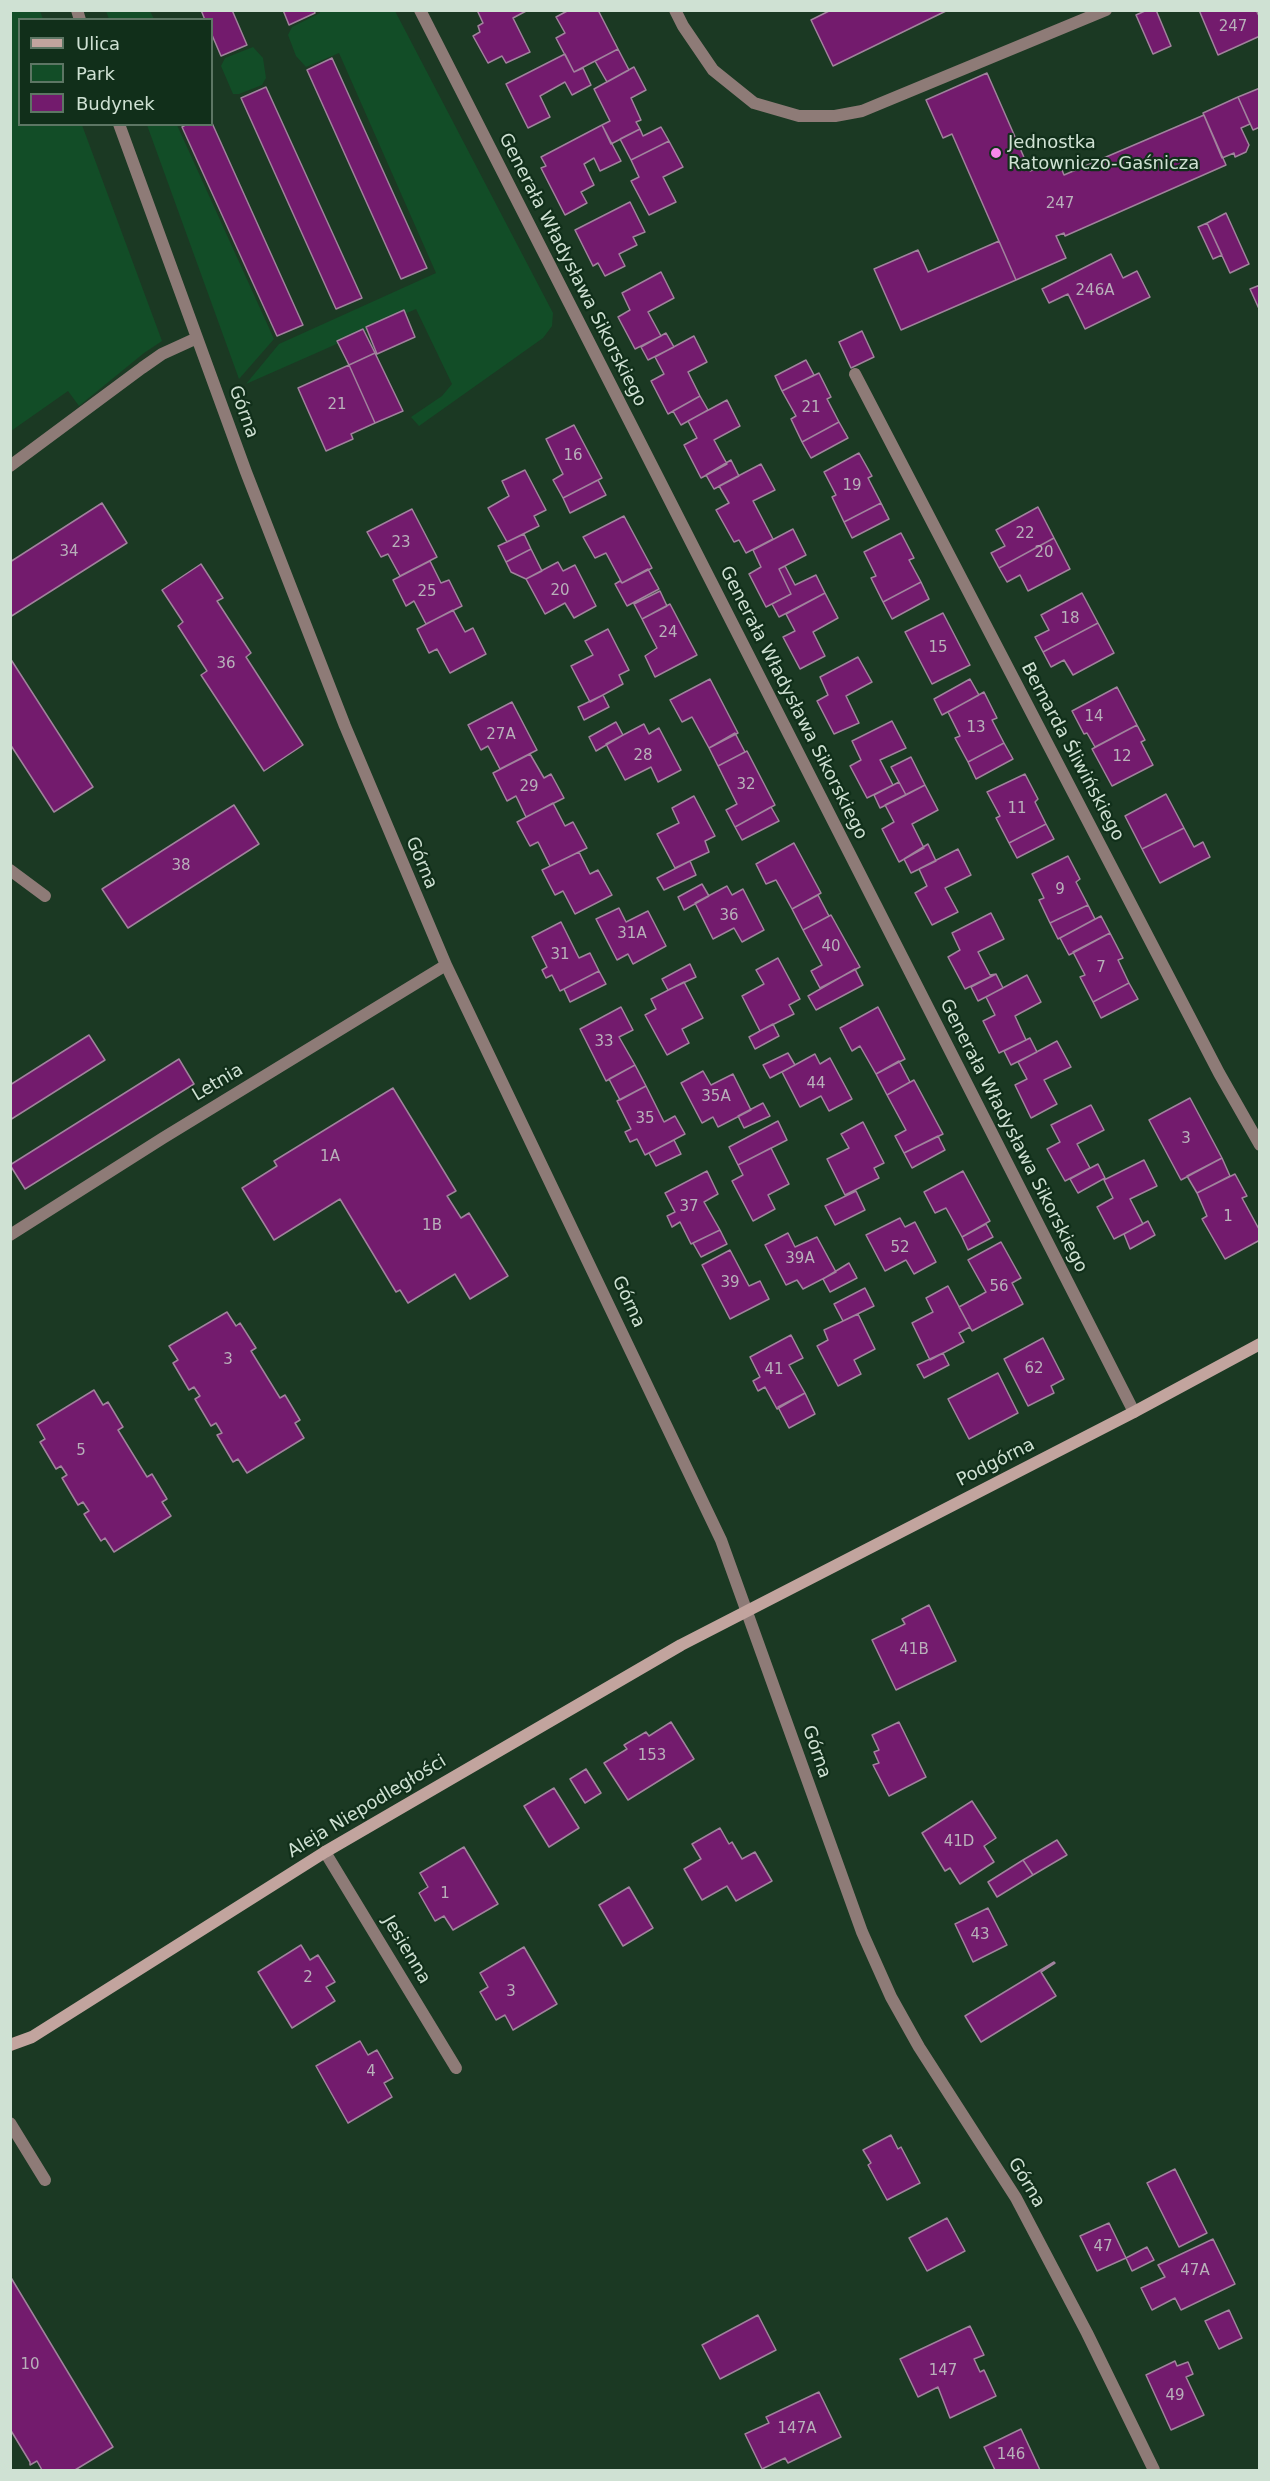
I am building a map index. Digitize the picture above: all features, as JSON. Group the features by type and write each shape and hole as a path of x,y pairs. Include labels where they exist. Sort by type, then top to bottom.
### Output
{"street":[{"name":"Generała Władysława Sikorskiego","path":"420,10 1134,1412"},
{"path":"675,10 713,70 754,103 799,116 835,116 862,111 1106,10"},
{"name":"Górna","path":"120,126 246,472 341,717 446,965 721,1539 861,1932 891,1997 919,2047 1016,2198 1154,2470"},
{"path":"10,466 162,354 197,338"},
{"name":"Bernarda Śliwińskiego","path":"855,374 1214,1063 1260,1145"},
{"path":"10,870 45,896"},
{"name":"Letnia","path":"10,1235 163,1138 446,965"},
{"name":"Podgórna","path":"747,1609 1134,1412 1260,1344"},
{"name":"Aleja Niepodległości","path":"10,2046 32,2037 325,1852 747,1609"},
{"name":"Jesienna","path":"325,1852 456,2068"},
{"path":"10,2123 45,2180"}],"green space":[{"path":"11,10 40,11 43,18 18,18 18,126 82,126 162,341 79,406 68,391 11,431"},
{"path":"106,11 150,11 154,18 109,18"},
{"path":"319,11 395,11 553,313 552,326 543,338 419,426 411,417 442,396 452,384 416,309 246,384 279,344 436,273 339,53 306,67 296,56 288,35 292,27 320,13"},
{"path":"253,47 263,58 266,78 262,85 233,94 221,66 225,58"},
{"path":"147,126 177,126 274,339 239,379"}],"building":[{"path":"201,10 232,10 247,45 221,56 213,37 213,18 204,18"},
{"path":"283,10 314,10 315,13 289,25"},
{"path":"477,10 528,10 513,18 530,52 506,63 502,56 488,63 473,36 480,32 478,26 483,23"},
{"path":"569,10 598,10 618,49 574,72 556,38 565,33 556,17"},
{"path":"831,10 948,10 833,66 811,20"},
{"path":"1147,10 1156,10 1171,46 1153,54 1136,15"},
{"path":"1199,10 1256,10 1260,18 1260,36 1218,55"},
{"path":"618,49 629,70 607,82 595,61"},
{"path":"565,54 574,72 583,68 591,85 572,95 565,82 540,96 550,117 528,128 506,84"},
{"path":"332,58 427,268 401,279 307,70"},
{"path":"634,67 646,90 631,98 641,120 636,122 640,129 611,144 602,125 610,121 594,89"},
{"path":"987,73 1030,171 1058,160 1064,175 1204,115 1226,165 1065,236 1064,233 1056,236 1066,258 1016,280 952,134 943,138 926,100"},
{"path":"266,87 362,298 336,309 241,98"},
{"path":"1260,88 1260,127 1253,130 1238,97"},
{"path":"1238,97 1250,124 1241,128 1249,145 1246,152 1235,157 1234,153 1222,158 1203,113"},
{"path":"213,125 303,325 277,336 182,127"},
{"path":"602,125 621,161 600,171 594,158 584,164 594,185 581,192 587,203 565,215 541,168 546,166 541,157"},
{"path":"661,127 669,141 631,160 620,139 640,129 643,136"},
{"path":"669,141 683,167 663,177 676,202 649,215 631,181 639,177 631,160"},
{"path":"630,202 645,232 633,237 637,245 619,254 625,266 605,276 598,263 593,266 575,230"},
{"path":"1226,213 1249,264 1230,273 1207,223"},
{"path":"1207,223 1222,255 1213,259 1198,227"},
{"path":"999,241 1016,280 901,330 874,269 918,250 928,272"},
{"path":"1111,254 1123,278 1137,271 1150,297 1085,329 1068,294 1049,303 1042,289"},
{"path":"661,272 674,298 648,312 661,336 635,349 618,317 630,310 622,293"},
{"path":"1260,285 1260,311 1250,289"},
{"path":"404,310 415,337 377,354 366,327"},
{"path":"363,329 375,353 349,365 337,341"},
{"path":"862,331 874,357 851,368 839,342"},
{"path":"666,333 674,347 648,360 641,347"},
{"path":"694,336 707,362 688,372 700,396 668,414 651,381 664,374 655,357"},
{"path":"375,353 403,411 375,423 349,365"},
{"path":"806,360 814,375 782,391 775,376"},
{"path":"349,365 375,423 351,434 353,439 326,451 298,388"},
{"path":"819,373 831,397 827,399 839,422 802,442 791,419 796,416 782,391"},
{"path":"700,396 708,410 681,425 673,411"},
{"path":"727,400 740,426 714,440 727,464 701,478 684,445 697,438 688,421"},
{"path":"839,422 848,438 811,458 802,442"},
{"path":"574,425 602,478 563,498 553,480 563,474 546,439"},
{"path":"859,453 872,476 868,478 881,503 844,522 832,497 836,495 824,472"},
{"path":"731,460 739,476 714,489 706,475"},
{"path":"761,464 775,490 753,501 773,539 746,553 739,540 734,542 716,510 729,503 719,486"},
{"path":"525,470 546,510 534,516 539,526 507,542 488,508 509,496 502,481"},
{"path":"598,480 606,495 570,513 563,498"},
{"path":"102,503 127,543 10,617 10,562"},
{"path":"881,503 889,519 852,538 844,522"},
{"path":"1038,507 1054,538 999,568 991,553 1005,546 996,530"},
{"path":"412,509 437,557 400,576 388,554 381,557 367,532"},
{"path":"624,516 652,568 622,583 606,553 595,558 583,537"},
{"path":"793,529 806,555 779,569 791,594 766,607 749,574 761,567 753,550"},
{"path":"901,533 914,558 909,560 921,582 883,602 871,578 876,576 864,552"},
{"path":"524,534 531,549 506,562 498,546"},
{"path":"1054,538 1070,569 1028,591 1020,575 1007,582 999,568"},
{"path":"531,549 542,571 526,579 511,572 506,562"},
{"path":"430,561 441,583 449,580 462,606 426,624 414,601 406,606 393,580"},
{"path":"558,562 563,571 575,565 596,606 574,618 565,603 545,614 526,579"},
{"path":"201,564 223,598 217,601 251,653 246,657 303,745 264,771 201,675 207,671 178,626 183,622 162,590"},
{"path":"785,566 795,585 816,575 825,593 779,617 772,604 791,594 779,569"},
{"path":"648,569 659,589 627,606 615,584 620,581 622,583"},
{"path":"921,582 929,599 892,619 883,602"},
{"path":"660,591 667,606 642,619 634,604"},
{"path":"825,593 838,618 813,632 825,656 800,669 783,637 795,631 786,614"},
{"path":"1082,593 1098,623 1043,652 1035,637 1049,630 1041,615"},
{"path":"670,604 697,655 655,677 645,656 657,648 642,619"},
{"path":"453,610 465,632 473,628 486,654 450,673 437,649 429,653 417,629"},
{"path":"943,613 970,665 932,684 905,632"},
{"path":"1098,623 1114,653 1073,675 1064,660 1051,667 1043,652"},
{"path":"608,629 629,670 619,675 623,684 590,702 571,666 593,655 585,641"},
{"path":"858,657 872,682 846,696 859,723 834,734 817,701 828,695 820,677"},
{"path":"10,658 93,787 54,812 10,744"},
{"path":"710,679 738,733 709,748 692,717 682,722 670,700"},
{"path":"970,679 979,695 942,715 934,699"},
{"path":"1117,687 1137,725 1095,747 1087,733 1084,734 1072,711"},
{"path":"984,692 997,718 992,720 1004,743 968,762 955,738 960,736 948,712"},
{"path":"603,695 609,707 584,720 578,707"},
{"path":"512,702 537,750 500,769 488,746 481,750 468,725"},
{"path":"892,721 906,748 880,760 893,785 867,798 850,766 861,760 852,741"},
{"path":"616,722 623,735 596,751 589,737"},
{"path":"644,724 649,734 659,728 681,770 658,782 651,767 625,780 606,744"},
{"path":"1137,725 1145,740 1141,742 1153,765 1112,786 1092,749"},
{"path":"735,733 745,752 718,766 709,748"},
{"path":"1004,743 1013,759 976,779 968,762"},
{"path":"747,751 775,805 735,827 726,810 737,804 718,766"},
{"path":"530,754 544,778 551,774 564,798 526,817 516,796 507,801 493,773"},
{"path":"911,757 925,785 906,795 891,767"},
{"path":"1025,774 1038,799 1035,802 1046,824 1009,843 996,818 1000,816 987,792"},
{"path":"899,782 906,795 880,808 874,795"},
{"path":"925,785 938,810 912,824 924,848 899,862 882,829 894,822 885,805"},
{"path":"1166,794 1184,828 1142,849 1125,816"},
{"path":"694,796 715,836 705,841 709,852 675,868 657,834 679,823 672,808"},
{"path":"553,803 565,826 573,822 587,848 550,866 538,842 530,846 517,822"},
{"path":"234,805 259,844 128,928 102,889"},
{"path":"771,807 779,821 742,840 735,827"},
{"path":"1046,824 1054,839 1017,858 1009,843"},
{"path":"1184,828 1194,847 1203,842 1210,857 1160,883 1142,849"},
{"path":"794,843 821,893 792,909 776,880 766,884 756,864"},
{"path":"928,844 936,861 911,873 904,859"},
{"path":"958,849 971,875 945,888 958,912 932,925 915,893 927,886 919,869"},
{"path":"579,852 590,874 598,870 612,895 575,914 563,891 555,895 542,870"},
{"path":"1068,856 1080,879 1076,882 1088,905 1050,923 1039,900 1044,898 1032,874"},
{"path":"690,861 696,875 664,890 657,878"},
{"path":"702,884 709,896 684,910 678,897"},
{"path":"727,886 732,895 743,889 764,930 742,942 734,928 713,939 695,903"},
{"path":"818,895 829,916 803,930 792,909"},
{"path":"1088,905 1095,919 1058,939 1050,923"},
{"path":"619,908 626,922 648,911 666,946 633,964 628,954 617,960 596,919"},
{"path":"991,913 1004,939 978,952 990,975 996,974 965,989 948,957 960,950 952,933"},
{"path":"831,915 860,967 820,988 811,971 822,965 803,930"},
{"path":"1101,916 1110,933 1069,955 1060,938"},
{"path":"561,922 579,958 590,953 599,971 560,991 552,975 546,978 542,970 547,967 532,937"},
{"path":"1110,933 1123,958 1118,960 1129,983 1093,1002 1080,977 1085,975 1073,952"},
{"path":"778,958 800,999 789,1005 794,1014 760,1031 742,996 764,984 756,970"},
{"path":"690,964 696,977 668,990 662,979"},
{"path":"855,969 863,985 816,1010 808,996"},
{"path":"599,971 606,984 570,1002 564,989"},
{"path":"996,974 1003,988 978,1001 971,987"},
{"path":"1027,975 1041,1002 1015,1016 1026,1040 999,1053 983,1021 995,1015 986,997"},
{"path":"684,982 703,1018 682,1029 689,1043 667,1055 645,1015 656,1009 651,999"},
{"path":"1129,983 1138,999 1101,1018 1093,1002"},
{"path":"621,1007 633,1030 619,1037 635,1065 606,1081 580,1029"},
{"path":"878,1007 905,1059 876,1074 860,1046 852,1051 840,1028"},
{"path":"773,1024 779,1036 755,1049 749,1037"},
{"path":"89,1035 105,1060 10,1120 10,1085"},
{"path":"1030,1038 1037,1052 1011,1065 1004,1051"},
{"path":"1057,1041 1071,1067 1044,1080 1057,1104 1031,1118 1015,1085 1027,1079 1018,1062"},
{"path":"788,1053 795,1065 770,1078 763,1065"},
{"path":"815,1054 820,1064 830,1058 852,1099 829,1111 821,1096 800,1107 782,1072"},
{"path":"179,1059 194,1084 25,1189 10,1165"},
{"path":"899,1061 910,1082 887,1095 876,1074"},
{"path":"635,1065 646,1086 620,1100 609,1079"},
{"path":"703,1071 711,1085 733,1074 751,1110 718,1127 713,1117 702,1123 681,1083"},
{"path":"914,1080 943,1134 904,1153 895,1136 906,1130 887,1095"},
{"path":"646,1086 664,1122 675,1116 685,1134 645,1155 637,1139 630,1142 625,1132 631,1129 617,1101"},
{"path":"393,1088 456,1191 447,1196 461,1218 469,1213 508,1276 470,1299 455,1274 408,1303 400,1290 396,1292 340,1199 274,1240 242,1188 277,1166 274,1161"},
{"path":"1190,1098 1222,1158 1181,1180 1149,1120"},
{"path":"763,1103 770,1116 744,1128 738,1116"},
{"path":"1091,1105 1104,1130 1077,1144 1090,1168 1065,1181 1047,1149 1060,1142 1051,1125"},
{"path":"778,1121 787,1140 738,1165 729,1147"},
{"path":"863,1122 884,1163 874,1168 879,1178 845,1195 827,1159 849,1148 841,1134"},
{"path":"938,1136 945,1150 912,1168 904,1153"},
{"path":"674,1140 681,1154 656,1166 649,1153"},
{"path":"771,1148 789,1184 768,1195 775,1209 753,1221 732,1181 743,1175 738,1165"},
{"path":"1222,1158 1230,1176 1197,1193 1187,1176"},
{"path":"1144,1160 1157,1186 1130,1199 1143,1224 1114,1239 1097,1207 1113,1198 1104,1180"},
{"path":"1098,1164 1105,1178 1078,1193 1070,1179"},
{"path":"707,1171 718,1194 704,1202 720,1230 691,1244 680,1222 672,1227 667,1216 675,1212 665,1193"},
{"path":"963,1171 990,1221 962,1237 946,1208 935,1213 924,1192"},
{"path":"1235,1174 1247,1196 1242,1198 1260,1231 1260,1240 1225,1259 1202,1219 1207,1216 1197,1193"},
{"path":"856,1191 865,1210 835,1225 825,1206"},
{"path":"900,1218 905,1227 915,1222 936,1262 914,1274 906,1260 885,1271 866,1235"},
{"path":"1148,1221 1155,1235 1130,1249 1124,1234"},
{"path":"986,1224 993,1237 968,1250 962,1237"},
{"path":"720,1230 727,1244 701,1257 693,1243"},
{"path":"788,1233 795,1247 817,1237 836,1272 803,1289 797,1280 786,1285 765,1245"},
{"path":"1001,1242 1021,1278 1012,1283 1023,1304 972,1331 959,1307 986,1292 968,1260"},
{"path":"730,1250 749,1286 760,1281 769,1299 730,1319 702,1265"},
{"path":"849,1263 857,1278 830,1292 823,1279"},
{"path":"948,1286 970,1327 959,1333 964,1342 930,1360 912,1323 933,1312 926,1298"},
{"path":"865,1288 874,1306 843,1321 834,1304"},
{"path":"227,1312 236,1326 240,1323 256,1348 251,1351 280,1398 285,1395 300,1420 295,1423 304,1438 247,1473 238,1459 233,1462 217,1435 222,1433 216,1423 211,1426 195,1399 200,1396 194,1387 189,1390 173,1363 178,1360 169,1346"},
{"path":"858,1314 875,1349 854,1360 861,1374 838,1386 817,1346 828,1340 824,1330"},
{"path":"791,1335 803,1358 789,1365 805,1393 777,1409 765,1387 758,1391 753,1381 760,1377 750,1357"},
{"path":"1043,1338 1064,1379 1051,1386 1054,1393 1028,1406 1004,1359"},
{"path":"943,1353 949,1365 924,1378 917,1365"},
{"path":"998,1373 1018,1413 969,1439 948,1399"},
{"path":"94,1390 103,1405 108,1402 123,1427 118,1430 147,1477 152,1474 167,1499 162,1502 171,1516 114,1552 105,1538 101,1541 84,1514 89,1511 83,1502 78,1505 62,1478 67,1475 61,1466 56,1469 40,1442 45,1439 37,1425"},
{"path":"805,1393 815,1414 789,1428 778,1407"},
{"path":"929,1605 956,1661 896,1690 872,1640 905,1624 902,1619"},
{"path":"671,1722 694,1759 628,1800 604,1763 627,1749 624,1745 646,1732 649,1736"},
{"path":"899,1722 926,1777 889,1796 873,1765 879,1763 874,1752 879,1750 872,1735"},
{"path":"586,1769 601,1793 585,1803 570,1779"},
{"path":"554,1788 579,1828 549,1847 524,1806"},
{"path":"972,1801 996,1838 984,1846 994,1862 960,1884 950,1868 945,1871 922,1833"},
{"path":"720,1828 729,1844 732,1842 742,1859 755,1852 772,1881 736,1901 727,1886 702,1900 684,1869 701,1859 692,1844"},
{"path":"1057,1840 1067,1855 1033,1875 1023,1860"},
{"path":"464,1847 498,1904 453,1930 444,1916 435,1921 419,1893 428,1887 420,1873"},
{"path":"1023,1860 1033,1875 997,1897 988,1882"},
{"path":"629,1887 653,1928 623,1946 599,1905"},
{"path":"988,1908 1007,1945 973,1962 955,1924"},
{"path":"301,1945 310,1960 318,1955 335,1982 326,1987 335,2001 292,2028 258,1972"},
{"path":"524,1947 557,2004 513,2030 505,2015 496,2020 480,1992 488,1987 480,1973"},
{"path":"1054,1962 1041,1972 1056,1996 981,2042 965,2016"},
{"path":"360,2041 368,2055 377,2050 393,2078 384,2083 392,2097 348,2123 316,2066"},
{"path":"891,2135 898,2149 901,2147 920,2183 887,2200 868,2165 871,2163 863,2150"},
{"path":"1175,2169 1207,2233 1179,2247 1147,2183"},
{"path":"947,2218 965,2251 927,2271 909,2238"},
{"path":"1109,2223 1126,2258 1097,2271 1080,2236"},
{"path":"1213,2239 1235,2284 1181,2310 1175,2298 1152,2310 1141,2288 1165,2277 1158,2265"},
{"path":"1147,2247 1154,2260 1132,2271 1126,2258"},
{"path":"10,2276 113,2447 75,2470 42,2470 37,2461 30,2465 10,2429"},
{"path":"1229,2310 1242,2338 1219,2349 1205,2321"},
{"path":"758,2315 776,2350 720,2379 702,2345"},
{"path":"970,2326 984,2355 974,2359 980,2372 984,2370 996,2396 950,2418 938,2387 918,2397 900,2359"},
{"path":"1175,2361 1177,2366 1188,2362 1193,2374 1186,2377 1204,2415 1171,2430 1146,2375"},
{"path":"819,2392 841,2437 788,2463 785,2458 762,2469 745,2434 769,2423 766,2417"},
{"path":"1021,2429 1040,2470 995,2470 984,2447"}],"place":[{"name":"Jednostka Ratowniczo-Gaśnicza","path":"996,153"}]}
